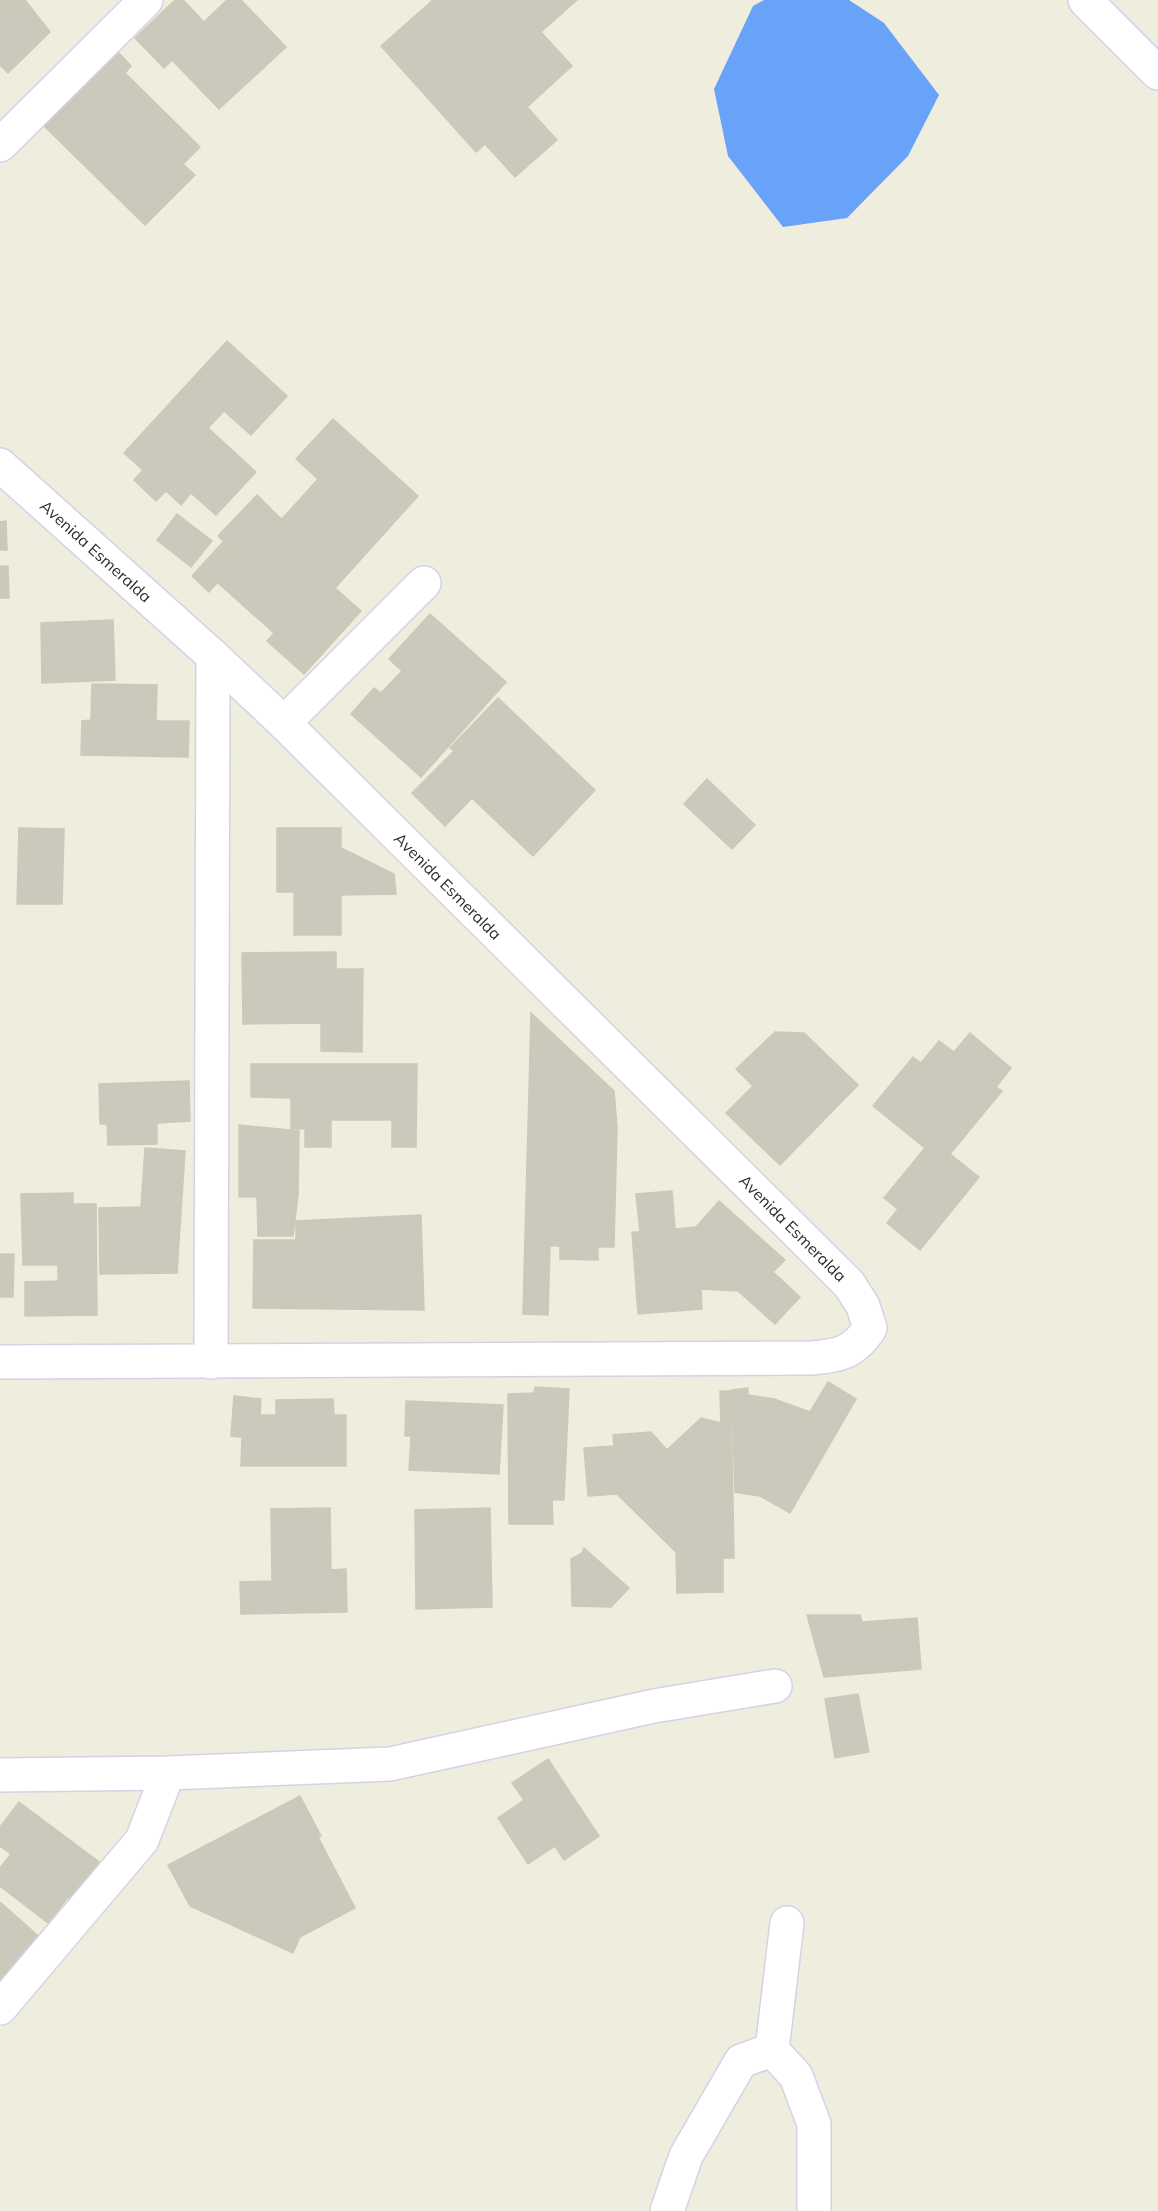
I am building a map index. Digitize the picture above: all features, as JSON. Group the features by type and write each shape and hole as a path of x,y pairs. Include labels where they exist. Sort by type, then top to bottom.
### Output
{"street":[{"path":"0,145 146,0"},
{"path":"1085,0 1158,73"},
{"name":"Avenida Esmeralda","path":"0,465 213,656 284,723 849,1284 863,1306 870,1328 861,1342 838,1356 811,1358 211,1362"},
{"path":"284,723 424,583"},
{"path":"0,1362 211,1362 213,656"},
{"path":"0,1775 168,1773 390,1764 654,1706 775,1686"},
{"path":"0,2008 142,1840 168,1773"},
{"path":"787,1923 772,2050 796,2076 814,2124 814,2211"},
{"path":"667,2211 686,2156 741,2061 772,2050"}],"water":[{"path":"764,0 849,0 884,23 939,95 908,156 847,218 783,227 728,156 714,89 753,6"}],"building":[{"path":"0,0 25,0 50,32 8,73 0,65"},
{"path":"175,0 183,0 204,22 227,0 241,0 286,47 219,109 172,60 164,68 135,38"},
{"path":"433,0 577,0 541,32 572,66 527,107 557,140 515,177 485,144 476,152 381,46"},
{"path":"113,47 131,66 125,73 200,147 183,164 195,175 145,225 38,120"},
{"path":"227,341 287,396 251,435 224,411 208,428 256,472 216,515 191,493 181,505 166,491 156,501 134,480 143,470 124,453"},
{"path":"333,419 418,496 335,588 361,611 304,674 267,641 274,633 217,582 278,516 282,519 318,479 296,459"},
{"path":"257,495 278,516 240,557 218,536"},
{"path":"177,514 212,541 191,567 157,540"},
{"path":"6,521 7,550 0,550 0,522"},
{"path":"223,542 240,557 209,592 192,576"},
{"path":"0,566 8,566 9,598 0,598"},
{"path":"430,614 506,682 421,777 351,714 374,688 381,693 402,671 389,659"},
{"path":"113,620 115,680 42,683 41,623"},
{"path":"92,684 157,685 156,721 189,721 188,757 81,755 82,721 91,720"},
{"path":"498,698 595,790 533,856 472,798 445,826 412,793 454,751 450,748"},
{"path":"707,779 755,825 732,849 684,804"},
{"path":"19,828 64,829 62,904 17,904"},
{"path":"277,828 341,828 341,848 394,874 396,894 341,895 341,935 294,935 294,892 277,892"},
{"path":"336,952 336,969 363,969 362,1052 321,1051 321,1023 243,1024 242,953"},
{"path":"531,1013 614,1091 617,1127 614,1247 598,1247 598,1260 560,1259 560,1246 550,1246 548,1315 523,1314"},
{"path":"775,1032 804,1033 858,1085 780,1165 726,1113 753,1086 736,1069"},
{"path":"970,1033 1011,1068 996,1087 1002,1091 950,1154 979,1177 920,1250 887,1223 898,1209 884,1198 925,1148 873,1106 913,1057 921,1063 939,1041 954,1052"},
{"path":"251,1064 417,1064 416,1147 392,1147 392,1120 331,1120 331,1147 305,1147 305,1129 291,1129 291,1098 251,1097"},
{"path":"189,1081 190,1121 157,1123 157,1144 108,1145 107,1124 100,1124 99,1084"},
{"path":"239,1125 299,1131 298,1195 293,1236 258,1236 257,1197 239,1197"},
{"path":"145,1148 185,1151 177,1273 100,1274 99,1208 141,1207"},
{"path":"672,1191 675,1229 696,1227 719,1201 785,1260 773,1272 800,1297 775,1324 738,1291 701,1289 702,1309 638,1314 632,1232 640,1232 636,1194"},
{"path":"73,1193 73,1204 96,1204 97,1315 25,1316 25,1282 58,1281 58,1265 23,1265 21,1194"},
{"path":"421,1215 424,1310 253,1308 254,1240 296,1240 296,1221"},
{"path":"0,1254 14,1254 13,1297 0,1297"},
{"path":"828,1382 856,1399 790,1513 760,1496 735,1492 732,1390 748,1388 748,1395 774,1399 810,1412"},
{"path":"535,1387 569,1389 564,1500 552,1500 553,1524 509,1524 508,1394 534,1393"},
{"path":"720,1391 731,1391 734,1558 723,1558 723,1592 677,1593 676,1552 617,1494 588,1496 584,1448 614,1446 613,1435 651,1432 667,1450 701,1418 721,1423"},
{"path":"234,1396 261,1399 260,1415 276,1415 276,1400 333,1399 334,1415 346,1415 346,1466 241,1466 242,1437 231,1436"},
{"path":"406,1401 503,1405 499,1474 409,1470 411,1436 405,1436"},
{"path":"330,1508 331,1570 346,1569 347,1612 241,1614 240,1582 272,1581 271,1509"},
{"path":"490,1508 492,1607 416,1609 415,1510"},
{"path":"584,1548 629,1588 611,1607 572,1606 571,1559 582,1553"},
{"path":"807,1615 860,1615 862,1622 917,1618 921,1669 824,1677"},
{"path":"858,1694 869,1752 835,1758 825,1699"},
{"path":"548,1759 599,1836 564,1860 555,1846 528,1864 498,1818 524,1800 512,1783"},
{"path":"300,1796 321,1836 318,1837 355,1908 300,1937 293,1953 190,1906 168,1865"},
{"path":"19,1802 99,1862 48,1923 0,1886 0,1868 11,1854 0,1846 0,1827"},
{"path":"0,1902 44,1941 0,1989"}]}
